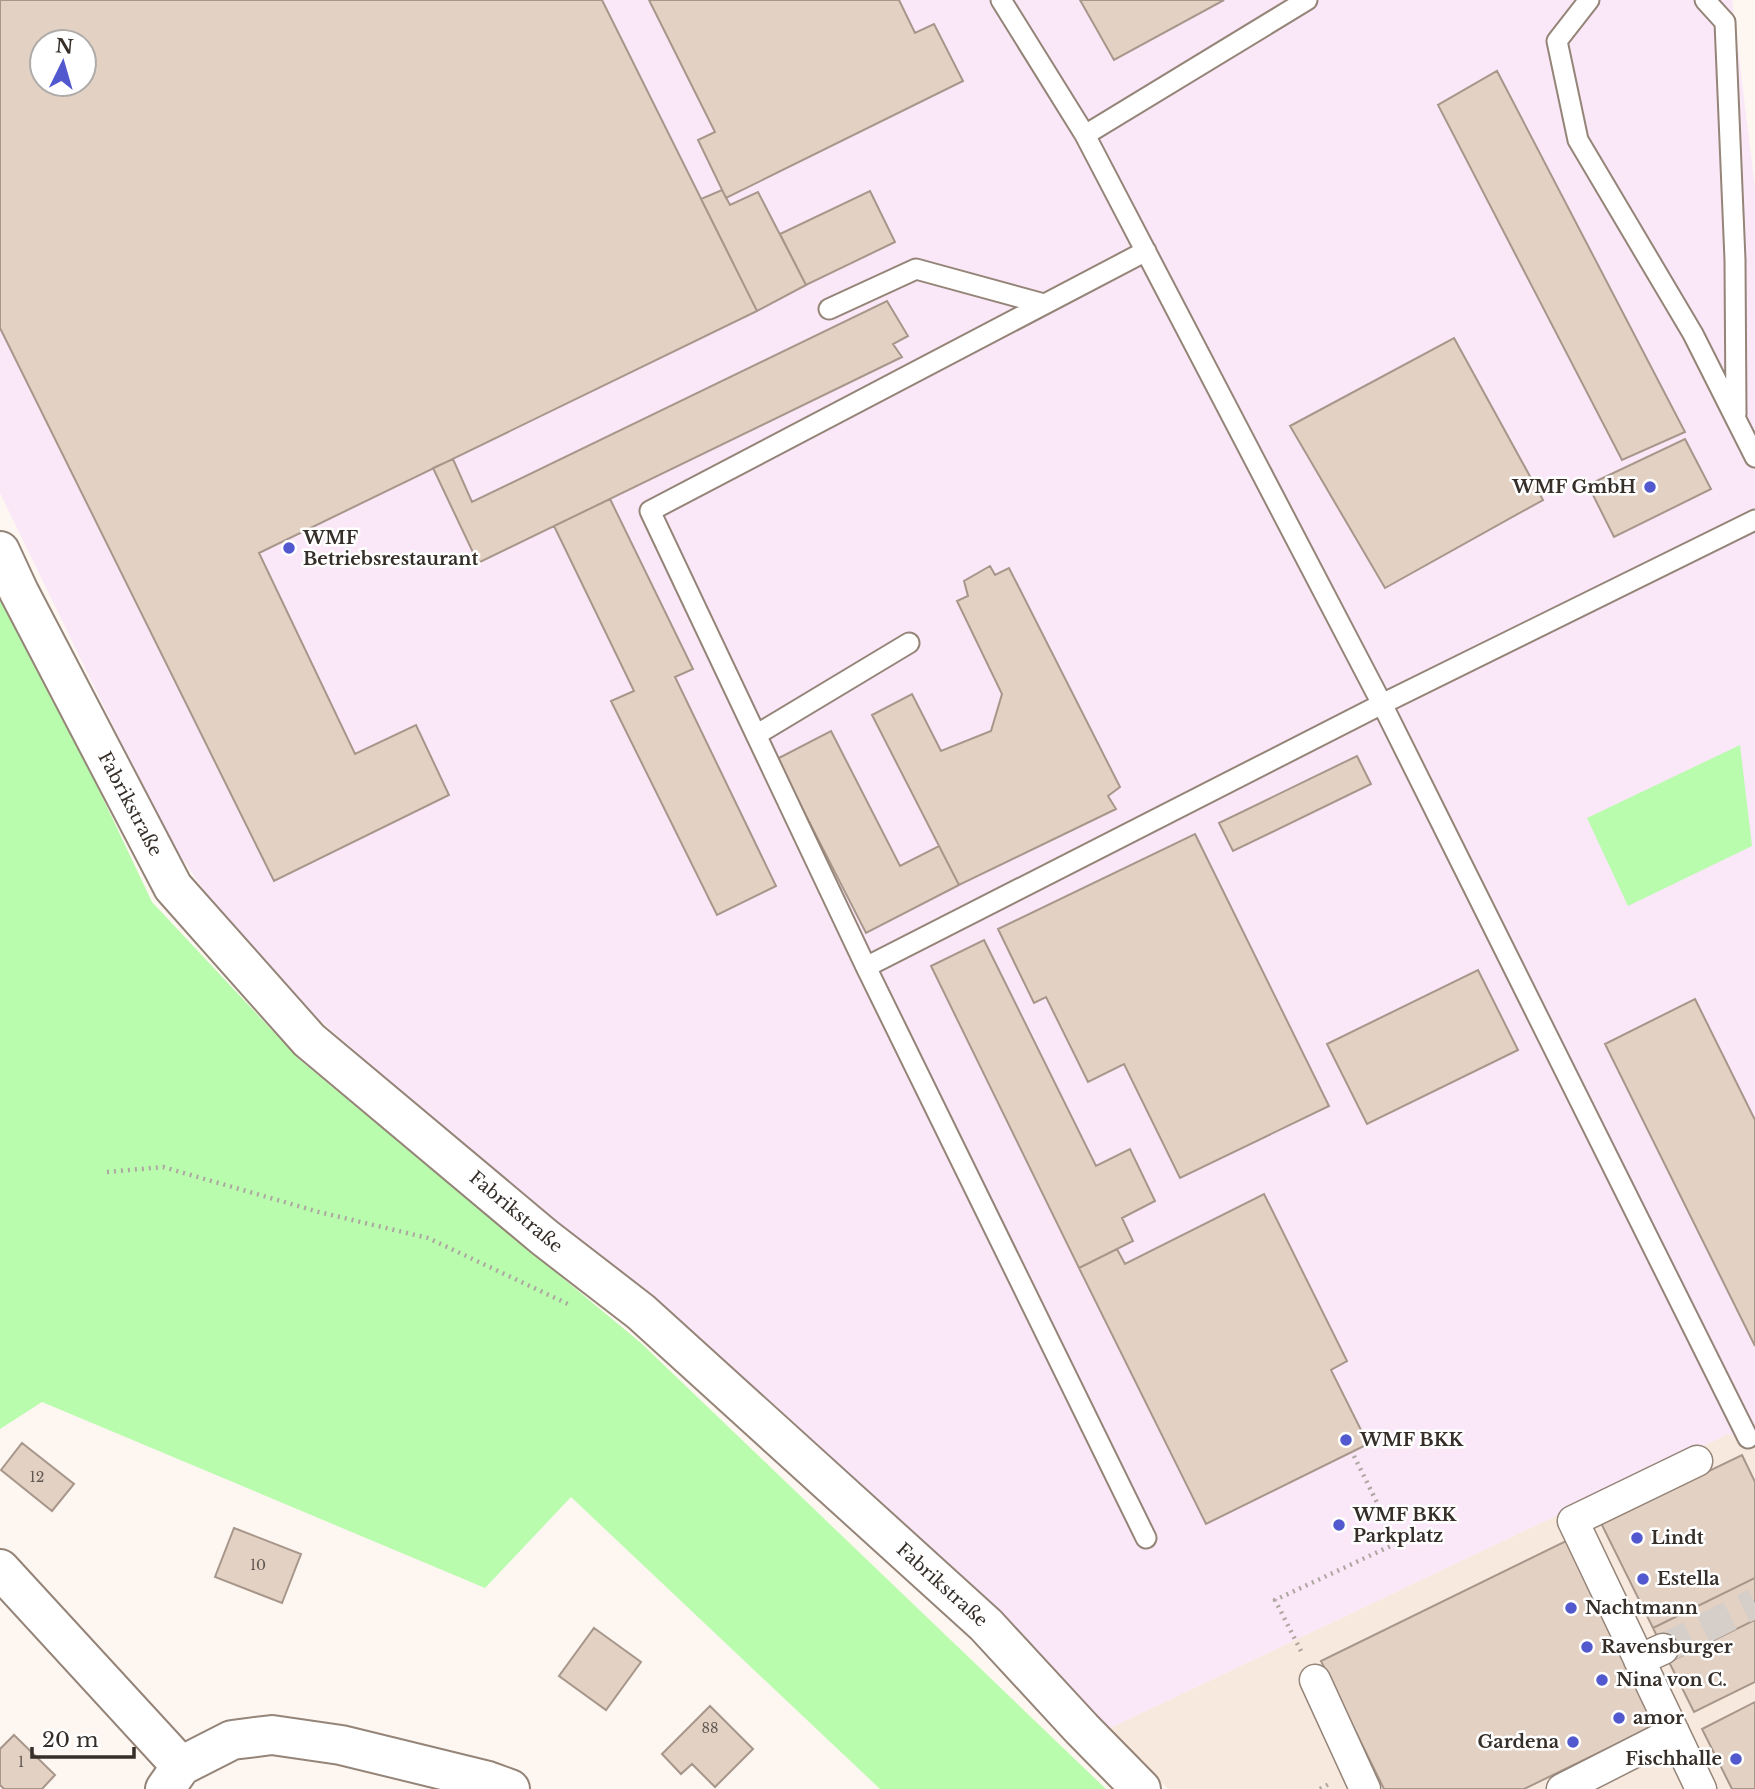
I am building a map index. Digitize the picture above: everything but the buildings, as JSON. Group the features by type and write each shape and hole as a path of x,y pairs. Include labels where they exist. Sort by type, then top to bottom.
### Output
{"street":[{"name":"Fabrikstraße","path":"0,551 173,887 309,1040 544,1237 641,1312 986,1625 1082,1729 1142,1789"},
{"path":"1695,1453 1573,1521 1651,1654 1674,1732 1701,1789"},
{"path":"0,1569 173,1777 232,1740 272,1735 341,1745 488,1780 510,1789"},
{"path":"1315,1681 1365,1789"},
{"path":"1562,1789 1674,1732"}],"lane":[{"path":"1000,0 1085,135 1382,704 1748,1438"},
{"path":"1085,135 1307,0"},
{"path":"1588,0 1557,41 1578,140 1693,334 1755,457"},
{"path":"1705,0 1725,22 1735,260 1736,419"},
{"path":"1146,251 650,511 866,967 1146,1538"},
{"path":"829,309 916,268 1044,304"},
{"path":"866,967 1382,704 1755,520"},
{"path":"756,735 909,643"}],"path":[{"path":"107,1172 163,1167 320,1212 429,1238 571,1305"},
{"path":"1301,1652 1275,1600 1397,1543 1352,1452"}],"shaded area":[{"path":"0,0 1732,0 1755,188 1755,1444 1728,1434 1108,1729 473,1155 255,963 168,838 0,493"},
{"path":"1728,1434 1755,1444 1755,1789 1168,1789 1108,1729"}],"green space":[{"path":"0,581 152,902 300,1060 641,1343 1106,1789 880,1789 571,1497 485,1588 42,1402 0,1429"},
{"path":"1740,745 1752,846 1628,906 1587,818"}],"tunnel":[{"path":"1663,1649 1755,1603"}],"place":[{"name":"WMF GmbH","path":"1650,487"},
{"name":"WMF Betriebsrestaurant","path":"289,548"},
{"name":"WMF BKK","path":"1346,1440"},
{"name":"WMF BKK Parkplatz","path":"1339,1525"},
{"name":"Lindt","path":"1637,1538"},
{"name":"Estella","path":"1643,1579"},
{"name":"Nachtmann","path":"1571,1608"},
{"name":"Ravensburger","path":"1587,1647"},
{"name":"Nina von C.","path":"1602,1680"},
{"name":"amor","path":"1619,1718"},
{"name":"Gardena","path":"1573,1742"},
{"name":"Fischhalle","path":"1736,1759"}]}
